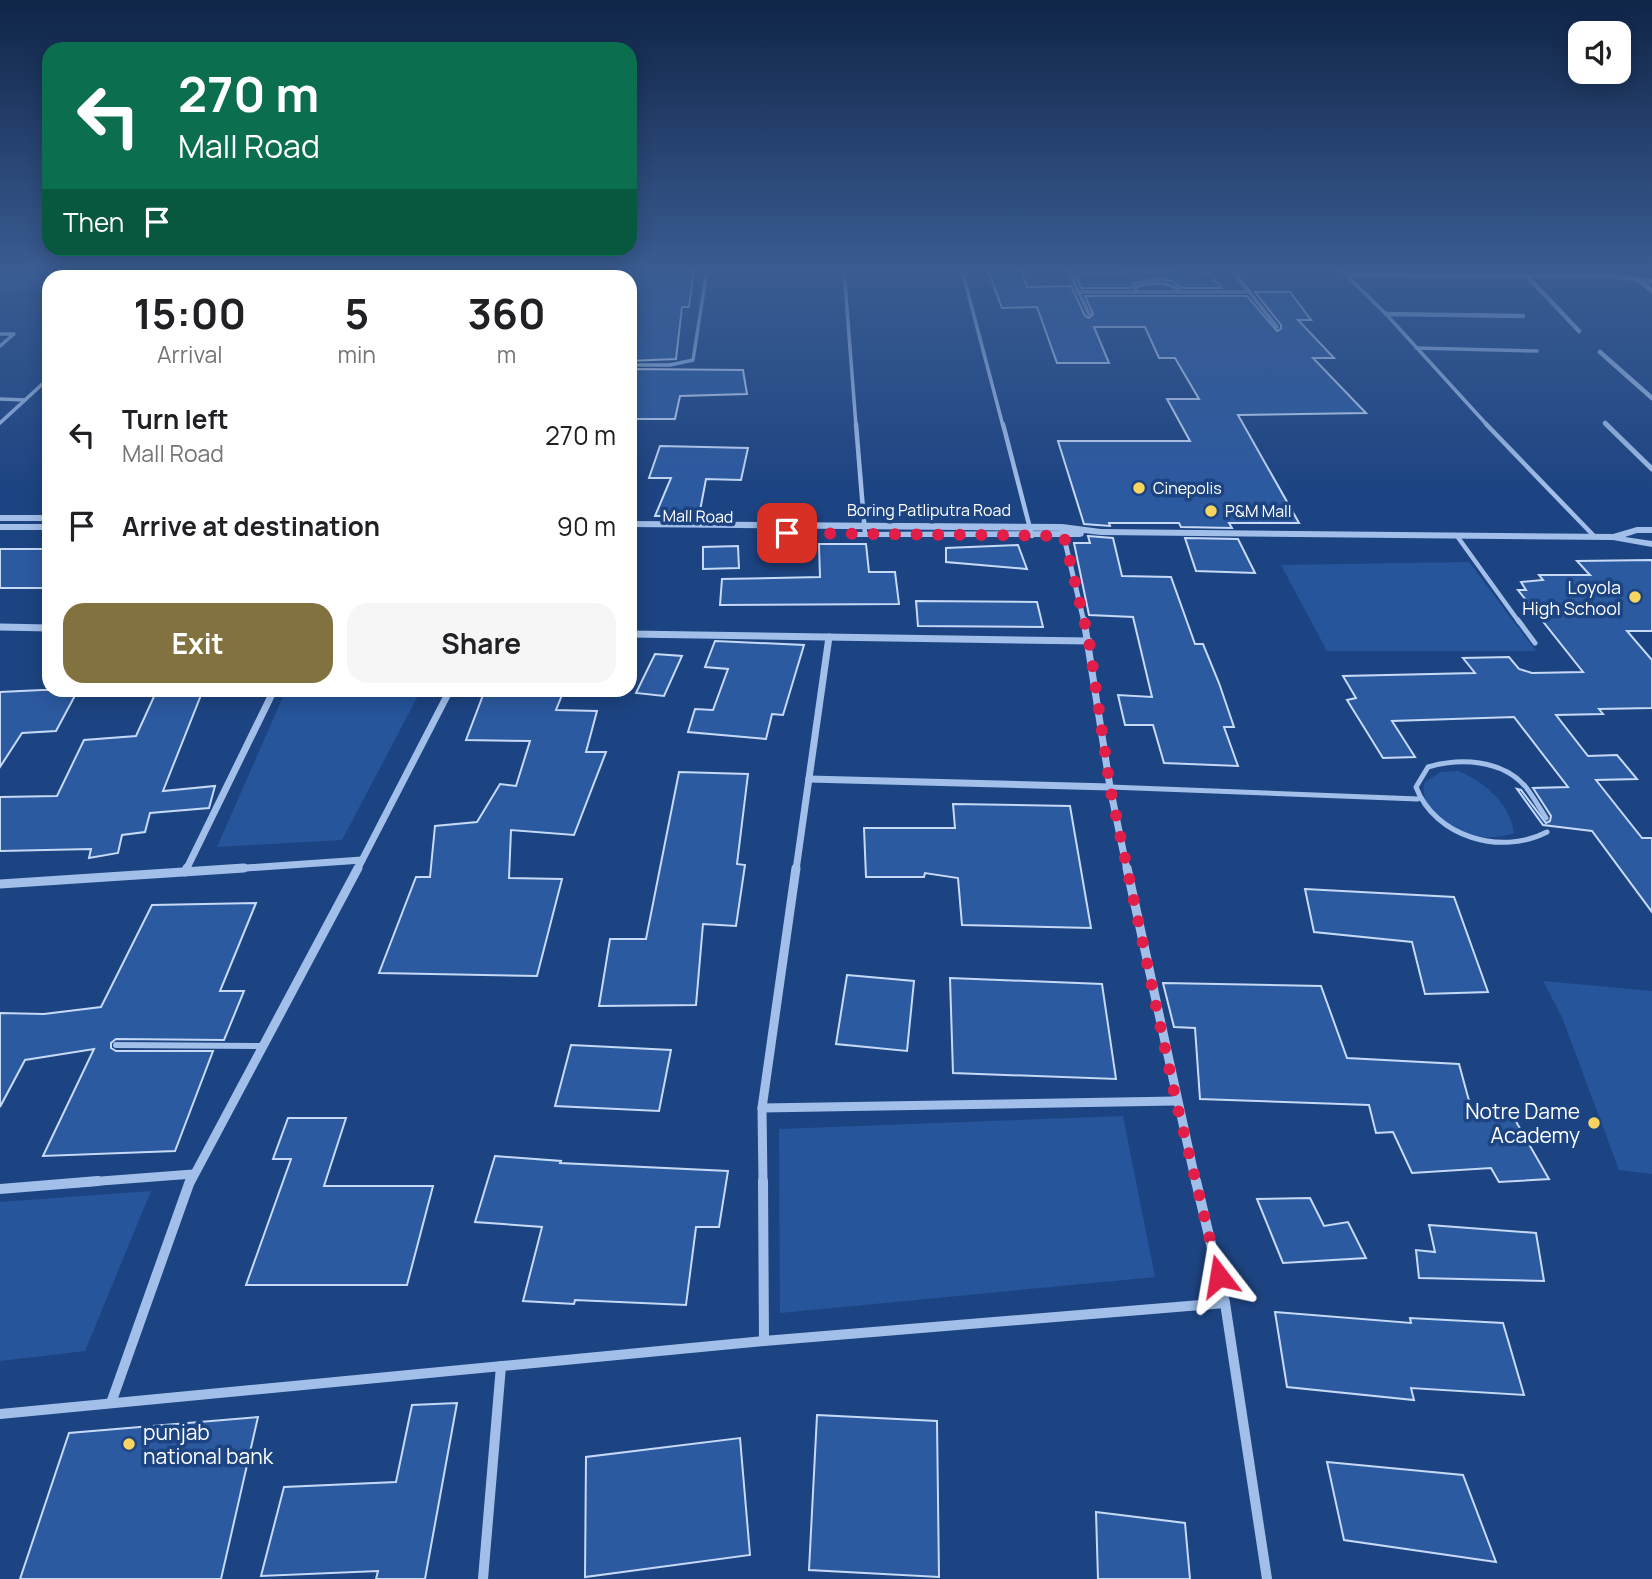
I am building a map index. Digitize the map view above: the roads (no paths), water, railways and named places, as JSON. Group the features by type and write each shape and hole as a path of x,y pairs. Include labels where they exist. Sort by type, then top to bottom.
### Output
{"street":[{"path":"1600,352 1652,398"},
{"path":"1605,423 1652,469"},
{"path":"1,521 42,518"},
{"path":"1,521 42,526"},
{"path":"637,524 711,529"},
{"path":"1613,537 1637,530 1652,530"},
{"name":"Mall Road","path":"637,531 1063,531 1613,537"},
{"path":"1063,531 1089,641 1110,787 1176,1101 1225,1303 1267,1579"},
{"path":"1613,537 1652,544"},
{"path":"0,627 42,628"},
{"path":"637,634 1089,641"},
{"path":"764,1341 762,1108 829,637"},
{"path":"186,872 271,697"},
{"path":"111,1404 193,1174 446,697"},
{"path":"809,779 1110,787"},
{"path":"0,884 362,860"},
{"path":"762,1108 1176,1101"},
{"path":"0,1189 193,1174"},
{"path":"0,1414 764,1341 1225,1303"},
{"path":"483,1579 501,1366"}],"lane":[{"path":"637,365 670,365 693,360 696,344"},
{"path":"850,344 864,530"},
{"path":"981,344 1030,531"},
{"path":"1412,344 1594,537"},
{"path":"1416,348 1537,351"},
{"path":"0,423 42,384"},
{"path":"0,399 25,400"},
{"path":"1457,537 1535,643"},
{"path":"1546,818 1522,782 1479,762 1455,761 1428,767 1416,787 1418,799 1436,819 1479,840 1503,844 1524,842 1538,839 1547,832"},
{"path":"1110,787 1418,799"},
{"path":"116,1045 262,1046"}],"place":[{"name":"Cinepolis","path":"1139,488"},
{"name":"P&M Mall","path":"1211,511"},
{"name":"Loyola High School","path":"1635,597"},
{"name":"Notre Dame Academy","path":"1594,1123"},
{"name":"punjab national bank","path":"129,1444"}]}
